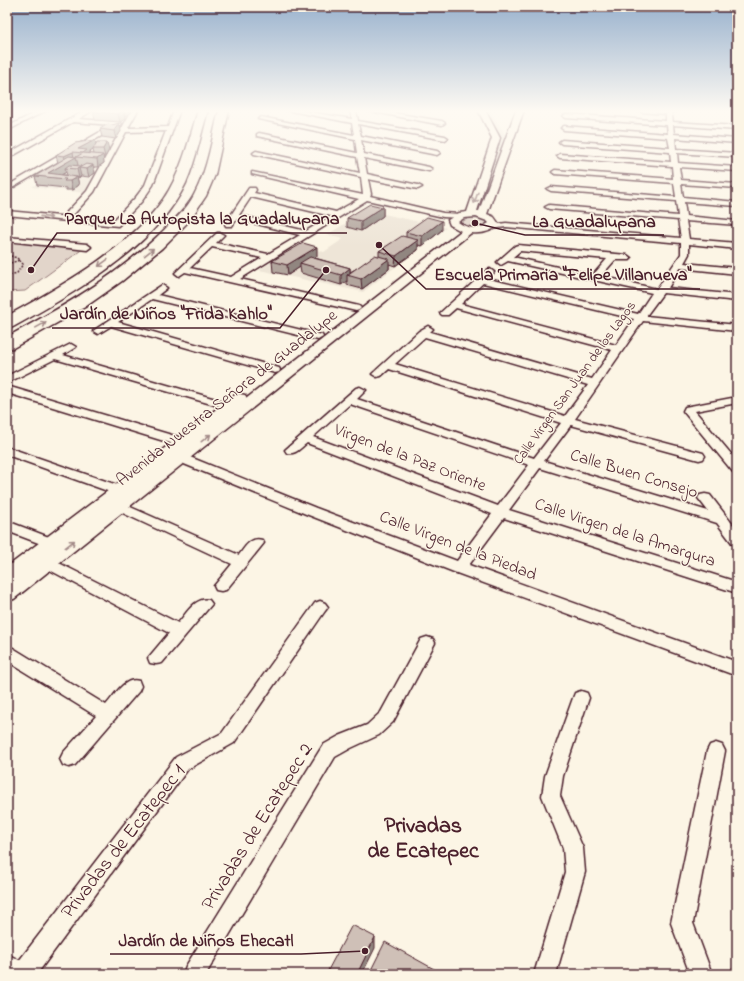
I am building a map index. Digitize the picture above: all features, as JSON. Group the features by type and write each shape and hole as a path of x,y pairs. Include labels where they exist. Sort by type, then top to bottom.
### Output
{"highway":[{"path":"7,323 56,295 86,275 130,242 165,207 183,176 189,156"},
{"path":"7,344 79,304 117,278 157,245 184,218 200,196 209,175 213,156"}],"main road":[{"path":"7,969 14,974"}],"street":[{"path":"7,189 64,156"},
{"path":"71,212 90,192 110,156"},
{"path":"7,213 115,224 139,199 149,185 160,156"},
{"path":"279,156 365,198 443,215 460,224 482,230 492,224 737,246"},
{"path":"295,156 364,175 423,178 408,156"},
{"path":"232,280 365,198 367,194 361,156"},
{"path":"398,156 414,156"},
{"path":"460,224 470,214 490,156"},
{"path":"482,215 501,156"},
{"path":"553,184 559,156"},
{"name":"Calle Virgen San Juan de los Lagos","path":"460,568 568,421 685,254 685,241 674,156"},
{"path":"553,184 675,165 737,169"},
{"path":"553,184 677,182 737,186"},
{"path":"553,184 680,200 737,204"},
{"path":"553,184 682,219 737,223"},
{"path":"229,224 250,192 337,215"},
{"path":"7,206 122,218"},
{"path":"470,214 482,215 492,224"},
{"path":"235,216 307,234"},
{"name":"Avenida Nuestra Señora de Guadalupe","path":"7,576 118,490 174,455 181,442 356,308 460,224"},
{"name":"Avenida Nuestra Señora de Guadalupe","path":"7,594 119,506 174,455 460,224"},
{"path":"220,235 180,272 232,280 356,308"},
{"path":"7,239 87,247"},
{"path":"211,244 268,257"},
{"path":"627,258 518,248 504,260 660,291 737,298"},
{"path":"595,278 613,257"},
{"path":"676,265 737,271"},
{"path":"445,314 490,272"},
{"path":"481,280 640,318 737,328"},
{"path":"98,331 162,288"},
{"path":"151,296 318,337"},
{"path":"455,305 619,348"},
{"path":"110,324 275,370"},
{"path":"377,374 426,331 594,382"},
{"path":"7,380 71,347"},
{"path":"56,356 229,406"},
{"path":"388,365 568,421 699,456"},
{"path":"7,389 181,442"},
{"path":"291,450 360,390"},
{"name":"Calle Buen Consejo","path":"349,400 536,463 721,520"},
{"path":"736,468 688,409 737,400"},
{"name":"Virgen de la Paz Oriente","path":"305,438 501,512"},
{"path":"7,451 118,490"},
{"name":"Calle Virgen de la Piedad","path":"174,455 293,504 460,568 737,669"},
{"path":"705,498 737,540"},
{"path":"119,506 241,562"},
{"name":"Calle Virgen de la Amargura","path":"501,512 737,588"},
{"path":"7,526 49,542"},
{"path":"221,586 257,543"},
{"path":"47,562 179,632"},
{"path":"156,658 204,604"},
{"name":"Privadas de Ecatepec 1","path":"23,974 182,763 228,738 320,607"},
{"name":"Privadas de Ecatepec 2","path":"194,974 329,751 344,742 373,730 387,717 427,643"},
{"path":"7,653 108,715"},
{"path":"69,759 133,686"},
{"path":"545,974 575,872 573,848 551,796 554,776 581,698"},
{"path":"701,974 682,923 716,751"}],"path":[{"path":"7,255 20,260 23,264 22,268 17,273 7,276"},
{"path":"7,264 20,260"}],"shaded area":[{"path":"74,156 107,156 92,183 84,193 32,187 66,166"},
{"path":"488,156 500,156 479,212 465,211"},
{"path":"366,210 446,228 363,292 259,270 278,258 306,247 324,252 343,239 327,235"},
{"path":"469,218 483,218 486,221 486,224 474,228 469,228 463,225 463,221"},
{"path":"7,241 84,248 25,291 7,292"}],"building":[{"path":"69,156 76,157 48,173 77,177 70,181 64,181 66,179 35,176"},
{"path":"102,156 97,159 76,157"},
{"path":"86,164 93,165 87,169 79,168"},
{"path":"69,165 81,166 77,169 65,168"},
{"path":"370,204 383,207 361,221 347,218"},
{"path":"427,217 442,221 422,236 406,232"},
{"path":"402,236 418,240 396,256 379,251"},
{"path":"303,243 317,247 287,265 272,261"},
{"path":"375,255 389,259 361,279 347,275"},
{"path":"310,257 350,268 341,275 300,263"},
{"path":"352,925 375,937 357,974 326,974"},
{"path":"385,942 443,974 369,974"}],"place":[{"name":"La Guadalupana","path":"475,223"},
{"name":"Escuela Primaria \"Felipe Villanueva\"","path":"379,245"},
{"name":"Parque La Autopista la Guadalupana","path":"31,270"},
{"name":"Jardín de Niños \"Frida Kahlo\"","path":"326,270"},
{"name":"Jardín de Niños Ehecatl","path":"365,951"}],"district":[{"name":"Privadas de Ecatepec","path":"423,840"}]}
